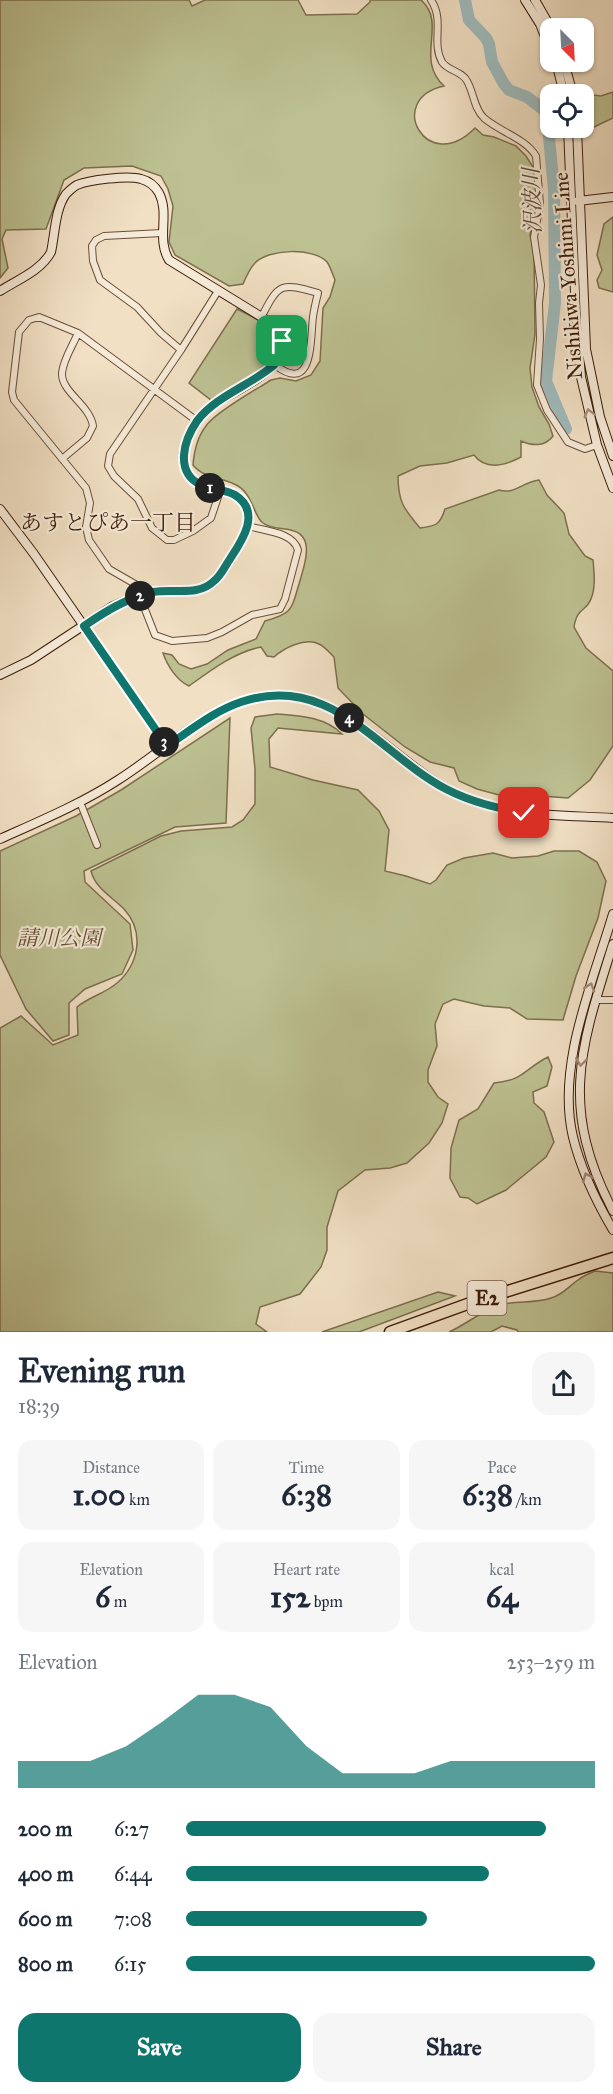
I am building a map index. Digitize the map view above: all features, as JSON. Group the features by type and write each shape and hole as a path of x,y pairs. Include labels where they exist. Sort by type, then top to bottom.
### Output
{"highway":[{"name":"E2","path":"390,1332 473,1302 613,1258"}],"street":[{"path":"431,0 438,13 438,48 444,65 467,80 482,117 520,141 536,156 540,204 534,237 541,285 537,385 547,410 568,442 585,449 597,445"},
{"path":"525,0 540,24"},
{"path":"535,0 545,18"},
{"name":"Nishikiwa Yoshimi Line","path":"568,138 581,376 597,445 613,488"},
{"name":"Nishikiwa Yoshimi Line","path":"578,138 586,348 600,417 613,456"},
{"path":"0,291 40,266 47,259 51,252 60,205 67,192 76,185 86,182 135,177 151,183 162,200 162,244 169,260 262,316 273,324 282,341 279,357 274,365 213,406 197,421 184,448 184,465 194,480 236,496 243,502 247,511 248,526 242,542 217,580 202,590 156,591 113,606 32,660 0,675"},
{"path":"570,202 613,197"},
{"path":"162,233 104,236 96,240 92,246 93,261 100,280 137,307 161,333 181,350"},
{"path":"262,316 272,296 280,289 296,287 318,293 313,314 309,360 305,368 293,374 282,371 274,365"},
{"path":"218,291 110,454 108,466 110,471 138,499 153,528 167,540 174,540 193,531 211,518 220,491"},
{"path":"197,421 78,333 39,316 22,326 18,340 12,393 14,400 86,488 90,503 86,527 89,540 109,569 135,584 155,635 172,641 207,638 252,615 280,609 285,599 298,550 295,542 287,537 248,526"},
{"path":"62,459 87,438 93,426 88,411 63,379 64,364 78,333"},
{"path":"0,509 34,554 167,746"},
{"path":"0,839 80,802 118,780 211,716 230,706 270,696 295,697 318,703 347,716 420,772 466,798 500,809 524,813 613,818"},
{"path":"80,802 97,845"},
{"path":"613,914 575,1043 569,1094 572,1136 593,1191 613,1230"},
{"path":"613,944 596,999 582,1057 579,1098 585,1143 600,1186 613,1211"},
{"path":"596,999 613,1000"}],"green space":[{"path":"0,0 189,0 192,6 205,0 298,0 306,15 357,14 370,0 421,0 429,9 432,20 432,64 444,86 426,94 417,105 415,118 419,130 428,140 441,144 457,141 475,128 483,135 516,146 533,167 538,208 530,235 534,252 535,334 530,368 532,387 553,436 550,440 538,445 521,441 521,457 503,464 490,465 474,455 447,463 420,466 398,476 399,492 406,510 420,528 437,524 445,509 499,490 514,490 539,480 547,495 564,513 569,534 585,556 593,560 593,594 589,603 577,616 574,627 586,648 613,671 613,746 590,780 568,798 527,795 517,800 477,789 459,781 454,768 430,762 405,747 363,714 338,688 334,657 323,646 313,642 295,644 274,657 267,656 261,647 251,649 224,662 189,686 173,672 163,653 172,655 179,664 191,669 207,664 228,650 256,639 265,621 281,616 292,605 305,562 305,540 294,531 270,527 263,523 243,490 232,483 197,470 193,465 197,444 203,430 226,408 271,380 280,378 296,381 311,375 320,361 323,308 330,297 335,280 327,262 320,257 291,252 261,258 251,267 243,284 229,286 175,255 169,242 173,206 168,189 161,176 132,166 84,168 64,180 46,229 6,230 2,239 8,268 0,278"},
{"path":"613,92 613,118 594,127 594,95 601,96"},
{"path":"613,217 613,292 599,288 597,280 602,270 597,255 604,224"},
{"path":"237,309 269,328 275,340 275,354 256,372 211,400 189,383"},
{"path":"277,714 320,721 342,734 278,728 269,739 270,767 358,790 379,811 389,830 385,871 430,884 436,880 447,865 464,858 493,853 512,858 538,856 554,851 579,851 597,862 606,881 598,918 576,976 563,1020 527,1019 510,1008 484,1006 454,999 443,1004 435,1024 437,1046 428,1070 428,1082 438,1097 448,1104 442,1123 429,1143 407,1163 390,1168 365,1170 338,1191 327,1227 327,1250 321,1267 300,1294 260,1307 256,1324 267,1332 0,1332 0,1028 21,1016 53,1045 78,1035 77,1007 117,983 130,967 137,948 135,928 131,918 100,887 91,871 161,836 181,831 232,827 243,820 255,804 255,769 251,728 255,717"},
{"name":"請川公園","path":"230,718 226,823 175,827 84,871 85,882 130,924 133,950 122,974 85,989 69,1003 69,1035 53,1041 26,1009 0,955 0,851 76,816 121,790"},
{"path":"548,1057 552,1067 547,1086 533,1092 534,1103 544,1112 554,1142 546,1157 506,1190 477,1204 468,1198 460,1197 450,1178 451,1148 459,1120 478,1109 494,1083 518,1077"},
{"path":"595,1271 613,1273 613,1332 518,1332 502,1326 491,1332 449,1332 500,1305 555,1297 582,1277"},
{"path":"438,1292 455,1296 359,1332 322,1332"}],"waterway":[{"name":"沢波川","path":"465,0 469,20 486,38 492,62 504,84 509,90 527,97 544,110 547,117 554,189 555,303 546,381 566,429"}],"district":[{"name":"あすとぴあ一丁目","path":"108,522"}],"route":[{"path":"282,341 279,357 274,365 213,406 197,421 184,448 184,465 194,480 236,496 243,502 247,511 249,520 246,533 217,580 202,590 156,591 127,600 113,606 84,626 167,746 230,706 270,696 295,697 332,708 347,716 420,772 445,788 482,804 524,813"}]}
